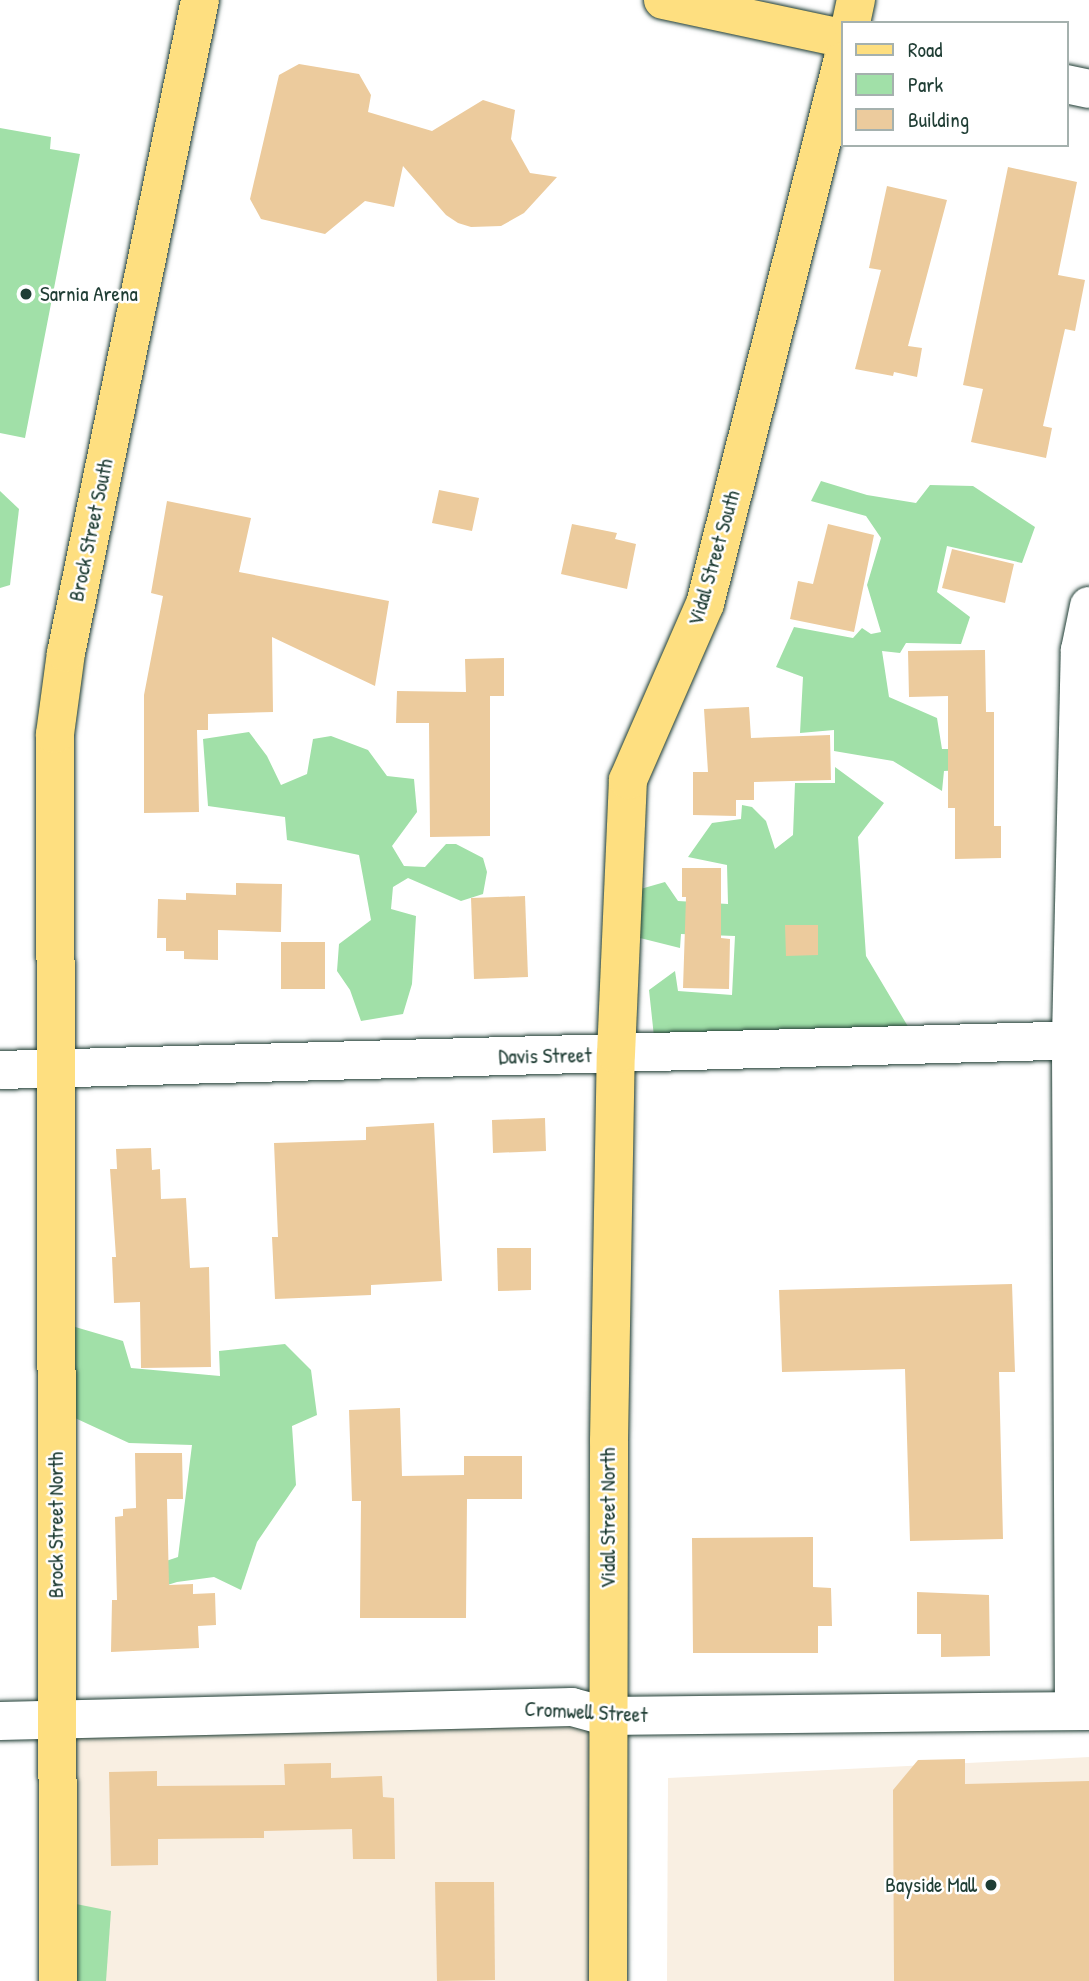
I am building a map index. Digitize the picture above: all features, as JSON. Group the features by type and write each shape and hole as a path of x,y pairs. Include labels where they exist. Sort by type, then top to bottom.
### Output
{"main road":[{"name":"Brock Street South","path":"54,1069 55,734 66,653 200,0"},
{"path":"663,0 841,38"},
{"path":"851,21 856,0"},
{"name":"Vidal Street South","path":"616,1054 628,780 705,604 841,66"},
{"name":"Vidal Street North","path":"608,1981 606,1716 616,1054"},
{"name":"Brock Street North","path":"54,1069 58,1981"}],"street":[{"path":"1068,84 1089,89"},
{"path":"1082,1711 1080,650 1089,606"},
{"name":"Davis Street","path":"0,1070 1080,1039"},
{"name":"Cromwell Street","path":"0,1721 572,1707 606,1716 1082,1711"}],"shaded area":[{"path":"600,1720 601,1981 65,1981 65,1728"},
{"path":"1089,1757 1089,1981 667,1981 668,1778"}],"green space":[{"name":"Sarnia Arena","path":"0,128 51,137 50,149 80,154 25,438 0,433"},
{"path":"821,481 867,495 916,503 930,485 973,486 1035,527 1022,563 947,546 937,592 970,617 961,644 906,643 900,653 882,651 889,697 937,718 942,749 961,749 966,770 944,771 942,791 893,761 834,751 834,730 800,733 803,677 776,667 794,627 853,638 862,628 871,634 881,632 867,585 881,538 866,516 811,501"},
{"path":"0,491 19,509 10,585 0,588"},
{"path":"249,732 267,756 281,785 307,774 313,739 331,736 368,750 387,776 414,779 417,812 392,846 404,866 425,867 446,844 456,844 483,858 487,872 483,894 461,901 408,878 393,887 391,909 416,916 412,984 403,1014 361,1021 350,990 337,971 339,944 371,920 359,855 287,840 285,817 208,806 203,739"},
{"path":"835,767 884,803 858,837 866,956 916,1040 655,1046 649,990 675,971 678,991 732,995 735,936 681,934 680,948 640,938 637,890 665,882 678,901 728,904 727,865 688,857 712,823 741,819 742,805 752,807 766,821 775,849 793,835 795,783 835,783"},
{"path":"65,1324 123,1341 131,1368 220,1376 219,1351 285,1344 311,1370 317,1415 292,1426 296,1485 257,1542 241,1590 214,1577 177,1582 142,1593 148,1567 178,1557 192,1445 129,1443 62,1412"},
{"path":"66,1902 111,1911 106,1981 66,1981"}],"building":[{"path":"299,64 359,74 371,95 368,112 432,131 483,100 515,110 511,139 530,173 557,177 524,213 501,226 471,227 458,223 446,215 403,166 394,207 365,201 325,234 261,219 250,199 279,75"},
{"path":"1008,167 1077,182 1058,275 1085,280 1075,331 1065,329 1043,426 1052,428 1046,458 971,442 983,389 963,385"},
{"path":"887,186 947,200 908,346 922,348 917,377 855,369 881,270 869,268"},
{"path":"439,490 479,498 472,531 432,523"},
{"path":"167,501 251,518 239,572 389,601 375,686 272,637 273,712 208,714 208,730 197,730 199,812 144,813 144,695 163,596 151,593"},
{"path":"572,524 617,533 615,539 636,544 627,589 561,574"},
{"path":"828,524 874,535 854,632 790,619 798,581 813,584"},
{"path":"952,549 1014,564 1005,603 942,588"},
{"path":"985,650 986,712 994,712 994,826 1001,826 1001,858 955,859 955,808 948,808 948,696 909,697 908,651"},
{"path":"504,658 504,696 490,696 490,836 430,837 429,723 396,723 397,691 466,692 465,659"},
{"path":"749,707 751,738 830,735 831,780 754,782 754,800 736,800 736,816 693,815 693,772 708,772 704,709"},
{"path":"682,868 721,868 721,938 730,939 729,989 683,988 686,897 682,897"},
{"path":"236,883 282,884 281,932 218,930 218,960 184,959 184,951 166,951 166,938 157,938 158,899 186,900 186,893 236,895"},
{"path":"525,896 528,977 474,979 471,898"},
{"path":"785,925 818,925 818,955 786,956"},
{"path":"281,942 325,942 325,989 281,989"},
{"path":"545,1118 546,1151 493,1153 492,1120"},
{"path":"434,1123 442,1281 371,1285 371,1295 275,1299 272,1237 278,1237 274,1143 366,1140 366,1127"},
{"path":"151,1148 152,1170 160,1169 161,1199 186,1198 190,1268 209,1267 211,1367 141,1368 140,1302 114,1303 112,1257 116,1257 110,1169 117,1169 116,1149"},
{"path":"497,1248 531,1248 531,1290 498,1291"},
{"path":"1012,1284 1015,1372 999,1372 1003,1539 910,1541 905,1369 782,1372 779,1290"},
{"path":"400,1408 402,1476 464,1475 464,1456 522,1456 522,1499 467,1499 466,1618 360,1618 361,1501 352,1501 349,1410"},
{"path":"135,1453 182,1453 183,1499 167,1499 169,1585 193,1584 193,1594 215,1593 216,1625 198,1626 199,1648 111,1652 112,1600 117,1600 115,1517 123,1516 123,1509 136,1508"},
{"path":"813,1537 813,1587 831,1588 832,1626 818,1626 818,1653 693,1653 692,1538"},
{"path":"917,1592 989,1595 990,1656 941,1657 941,1634 917,1634"},
{"name":"Bayside Mall","path":"965,1759 965,1784 1089,1781 1089,1981 894,1981 893,1790 918,1760"},
{"path":"331,1763 331,1778 382,1776 383,1797 394,1798 395,1859 353,1859 352,1829 264,1831 264,1838 158,1839 158,1865 111,1866 109,1772 157,1771 157,1786 285,1785 284,1764"},
{"path":"435,1882 494,1882 495,1980 437,1981"}],"place":[{"name":"Sarnia Arena","path":"26,294"},
{"name":"Bayside Mall","path":"991,1885"}]}
